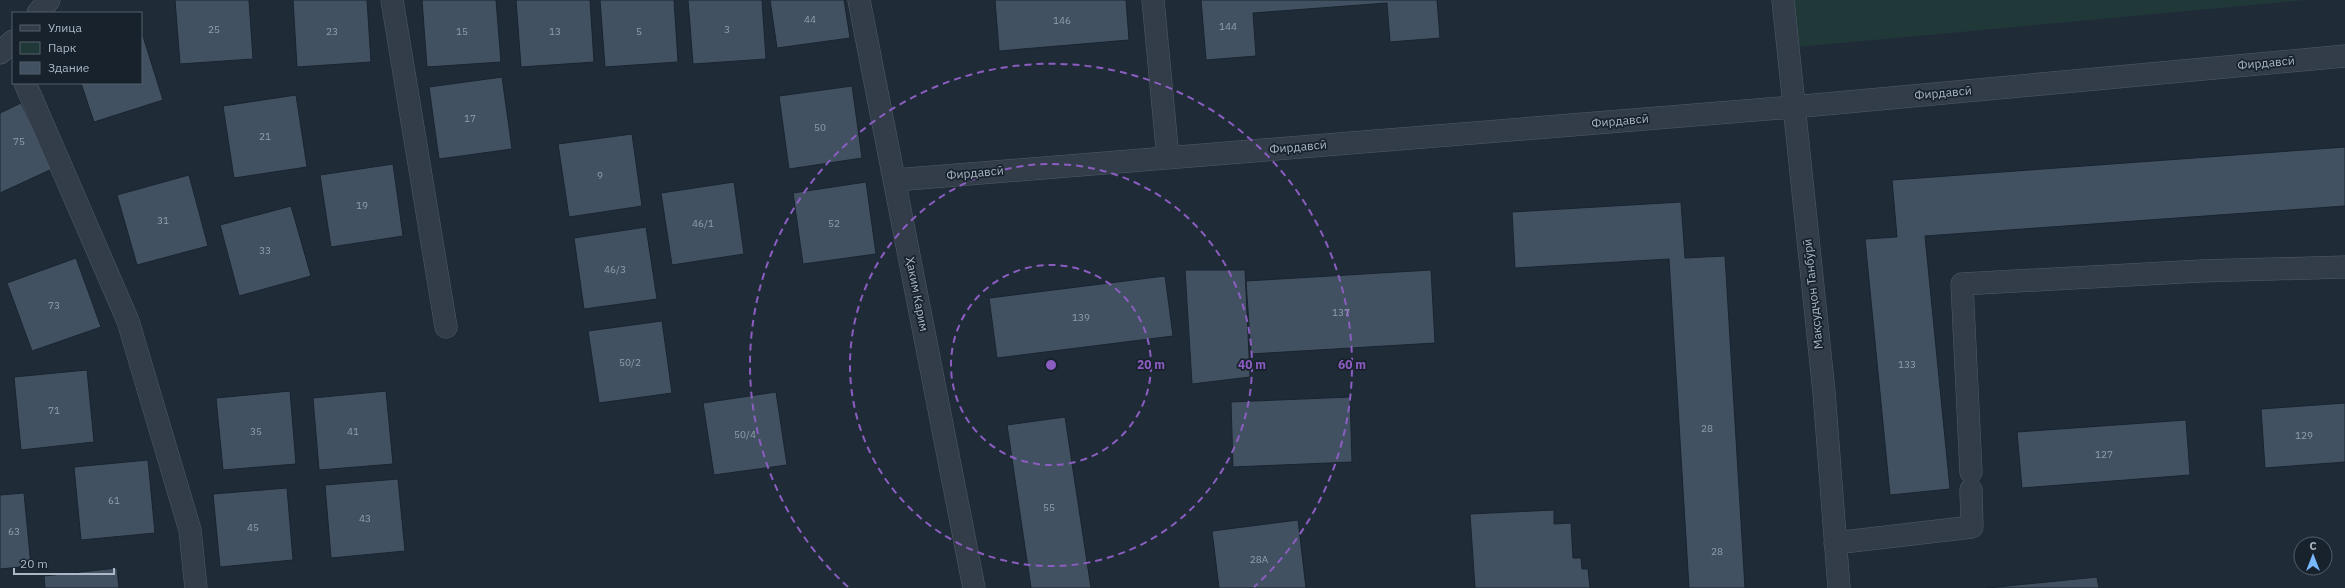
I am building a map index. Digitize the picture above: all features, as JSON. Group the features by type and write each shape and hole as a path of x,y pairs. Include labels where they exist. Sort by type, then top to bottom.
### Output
{"street":[{"path":"39,12 49,0"},
{"path":"392,0 446,327"},
{"name":"Ҳаким Карим","path":"859,0 974,588"},
{"path":"1153,0 1168,158"},
{"name":"Мақсудҷон Танбӯрӣ","path":"1783,0 1824,392 1839,588"},
{"name":"Фирдавсӣ","path":"895,180 1793,107 2345,56"},
{"path":"25,84 128,321 190,530 196,588"},
{"path":"1835,543 1972,526 1962,284 2194,271 2345,267"}],"green space":[{"path":"1793,0 2306,0 1798,47"}],"building":[{"path":"175,0 249,0 253,59 180,64"},
{"path":"293,0 367,0 371,62 297,67"},
{"path":"422,0 496,0 501,62 427,67"},
{"path":"516,0 590,0 594,62 521,67"},
{"path":"600,0 674,0 678,62 605,67"},
{"path":"688,0 762,0 766,59 693,64"},
{"path":"770,0 844,0 850,38 777,48"},
{"path":"995,0 1126,0 1129,40 999,51"},
{"path":"1201,0 1437,0 1440,38 1390,42 1387,3 1253,13 1256,56 1206,60"},
{"path":"142,33 163,100 94,122 81,84 142,84"},
{"path":"502,77 512,149 439,159 429,87"},
{"path":"852,86 862,158 789,169 779,96"},
{"path":"296,95 307,167 234,178 223,106"},
{"path":"21,103 52,169 0,193 0,113"},
{"path":"632,134 642,206 569,217 558,144"},
{"path":"2345,147 2345,206 1925,236 1950,489 1890,495 1865,239 1897,237 1892,180"},
{"path":"393,164 403,236 331,247 320,175"},
{"path":"189,175 208,246 137,265 117,195"},
{"path":"734,182 744,254 672,265 661,193"},
{"path":"866,182 876,254 803,264 793,193"},
{"path":"1681,202 1685,258 1725,256 1745,588 1689,588 1669,259 1515,268 1512,212"},
{"path":"291,206 311,276 239,296 220,225"},
{"path":"646,227 657,299 584,309 574,238"},
{"path":"76,258 101,327 32,351 7,283"},
{"path":"1185,270 1245,270 1250,377 1192,384"},
{"path":"1431,270 1435,343 1251,354 1246,281"},
{"path":"1165,276 1173,336 997,358 989,298"},
{"path":"662,321 672,393 599,403 588,331"},
{"path":"87,370 94,442 21,450 14,377"},
{"path":"290,391 296,464 223,470 216,398"},
{"path":"386,391 393,464 319,470 313,398"},
{"path":"776,392 787,465 714,475 703,403"},
{"path":"1350,397 1352,462 1233,467 1231,402"},
{"path":"2345,403 2345,462 2265,468 2261,409"},
{"path":"1065,417 1091,588 1031,588 1007,425"},
{"path":"2186,420 2190,475 2022,488 2017,432"},
{"path":"148,460 155,533 81,540 74,467"},
{"path":"398,479 405,551 331,558 325,485"},
{"path":"287,488 293,560 220,567 213,494"},
{"path":"24,493 31,566 0,569 0,495"},
{"path":"1554,510 1554,524 1571,523 1573,558 1581,558 1582,569 1588,569 1590,588 1475,588 1470,514"},
{"path":"1298,520 1306,588 1219,588 1212,531"},
{"path":"117,568 119,588 45,588 44,576"},
{"path":"2097,577 2099,588 1987,588"}]}
